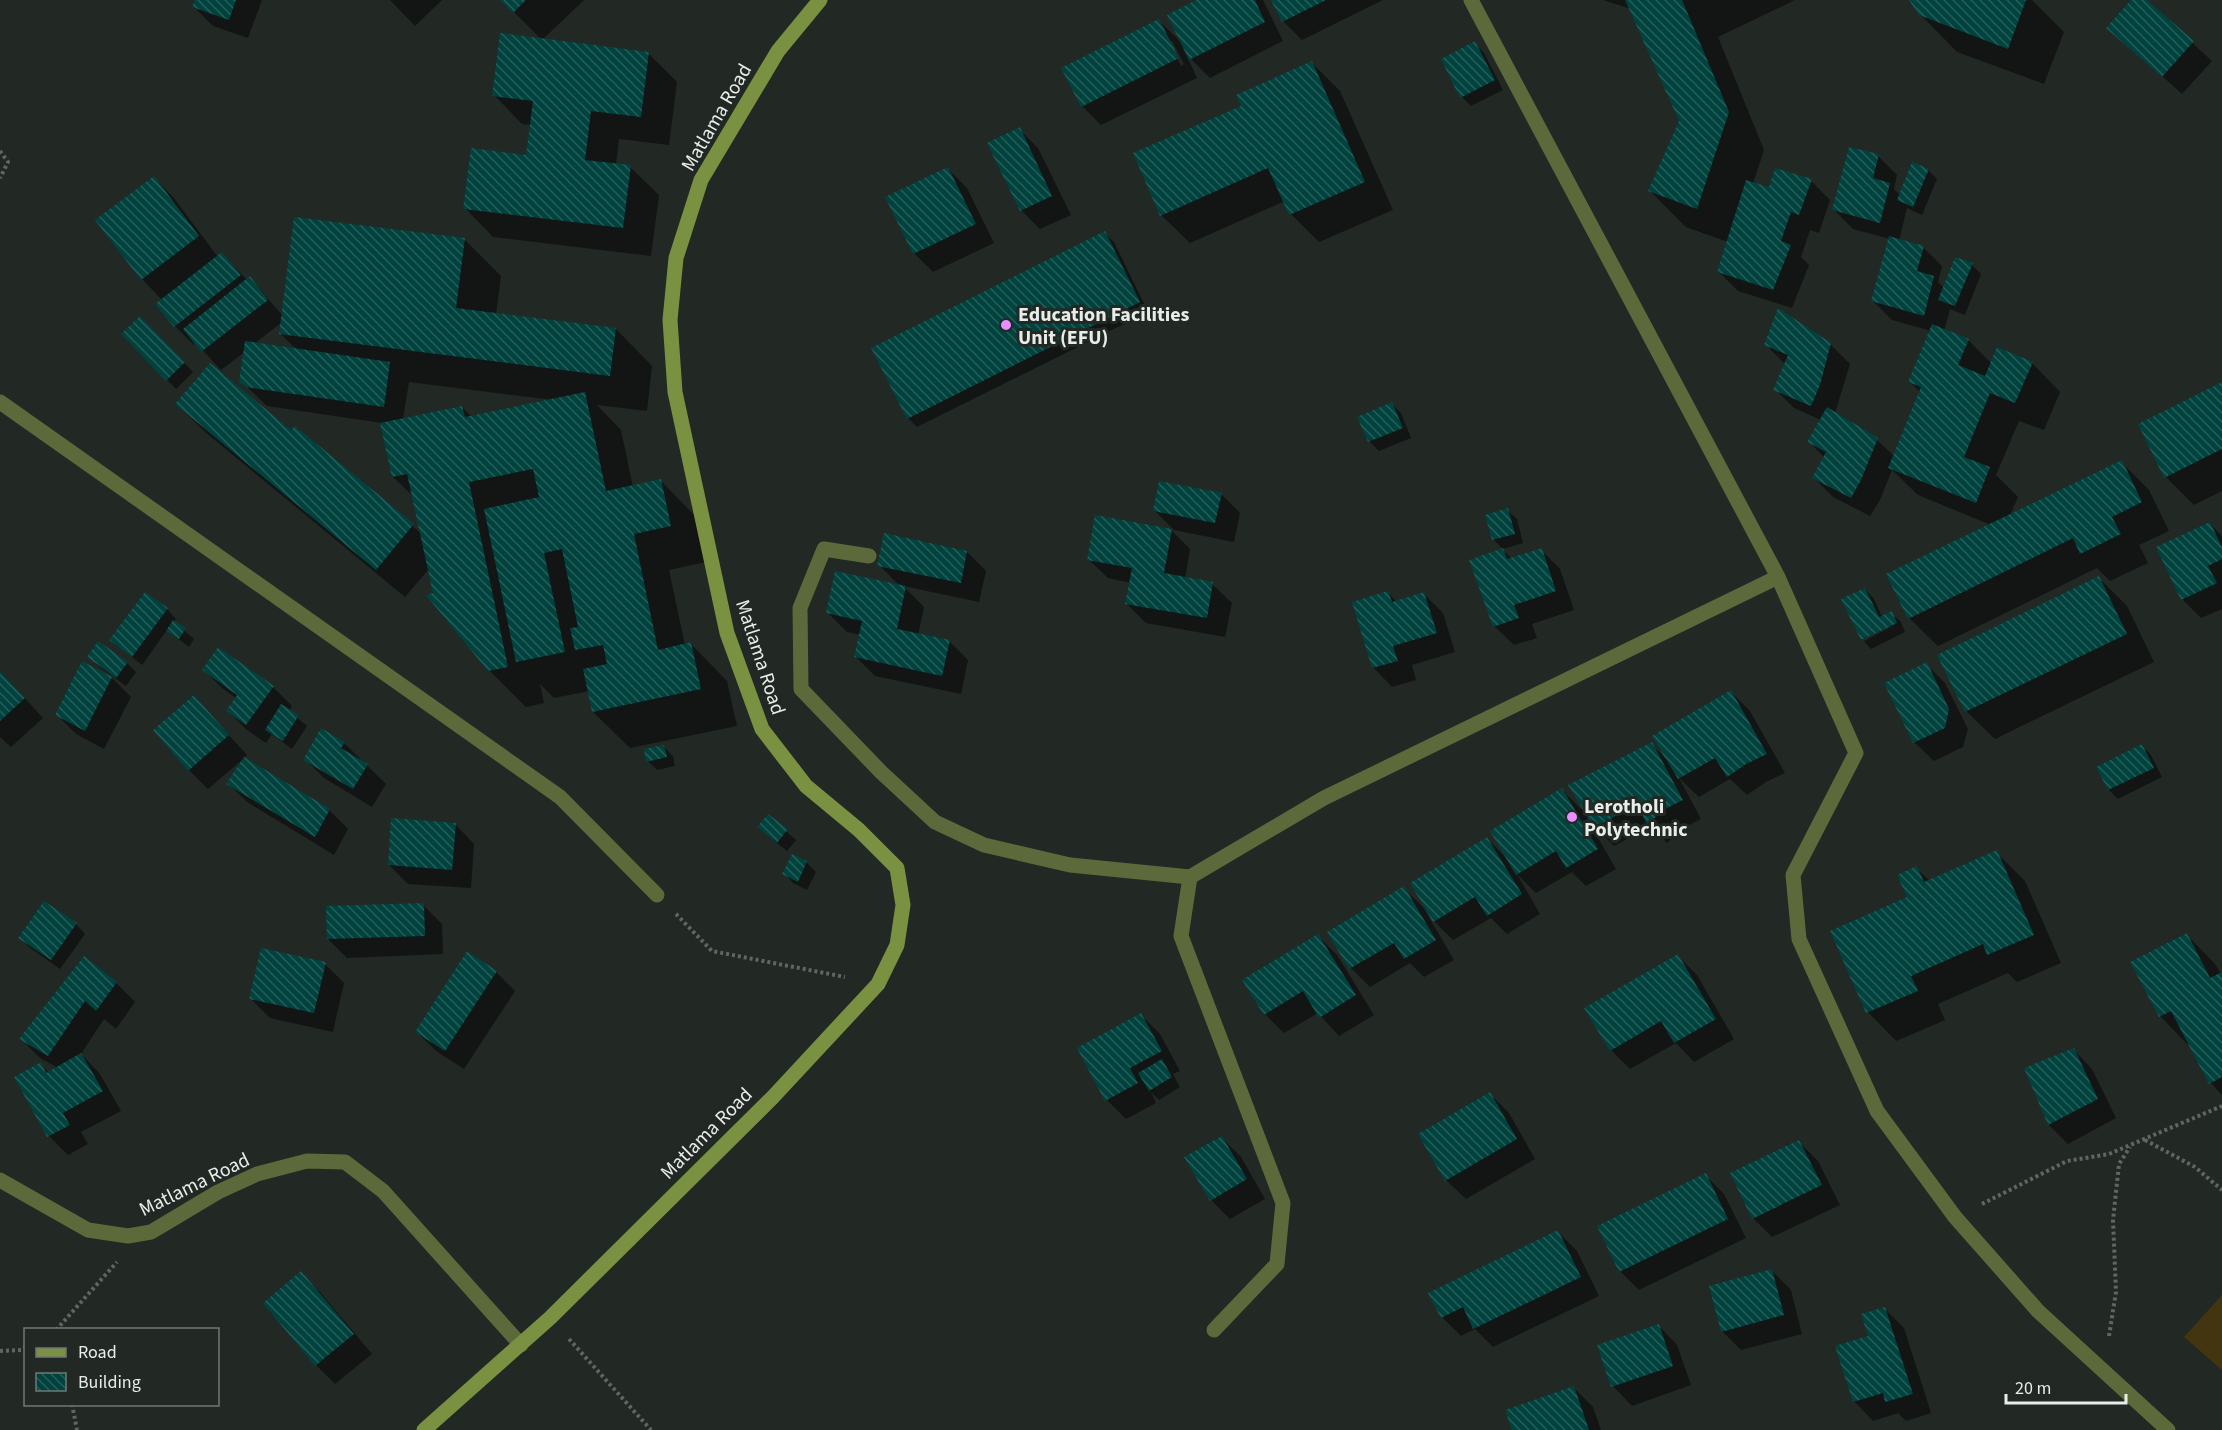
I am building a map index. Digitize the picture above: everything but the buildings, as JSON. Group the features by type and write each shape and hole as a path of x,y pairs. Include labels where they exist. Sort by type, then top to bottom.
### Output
{"street":[{"name":"Matlama Road","path":"424,1430 522,1345 772,1098 878,984 897,945 903,905 897,868 859,830 806,786 762,729 727,633 675,392 671,330 676,258 701,180 778,51 820,0"},
{"path":"1471,0 1778,577 1856,753 1793,875 1799,939 1877,1111 1955,1217 2038,1311 2168,1430"},
{"path":"0,402 560,797 657,896"},
{"path":"869,556 824,549 800,608 801,689 881,772 935,822 984,845 1070,865 1190,877 1324,798 1778,577"},
{"path":"1190,877 1181,936 1283,1203 1277,1264 1214,1330"},
{"name":"Matlama Road","path":"0,1180 88,1230 128,1236 151,1232 218,1192 257,1174 307,1161 345,1162 383,1191 522,1345"}],"path":[{"path":"0,151 8,162 0,178"},
{"path":"657,896 712,951 878,984"},
{"path":"1955,1217 2067,1161 2109,1154 2222,1106"},
{"path":"2144,1139 2195,1167 2222,1190"},
{"path":"2102,1372 2116,1292 2113,1220 2119,1164 2132,1145"},
{"path":"59,1328 114,1266 128,1236"},
{"path":"550,1318 651,1430"},
{"path":"0,1352 24,1348"},
{"path":"72,1406 77,1430"}],"shaded area":[{"path":"2222,1295 2222,1370 2184,1337"}],"place":[{"name":"Education Facilities Unit (EFU)","path":"1006,325"},
{"name":"Lerotholi Polytechnic","path":"1572,817"}]}
